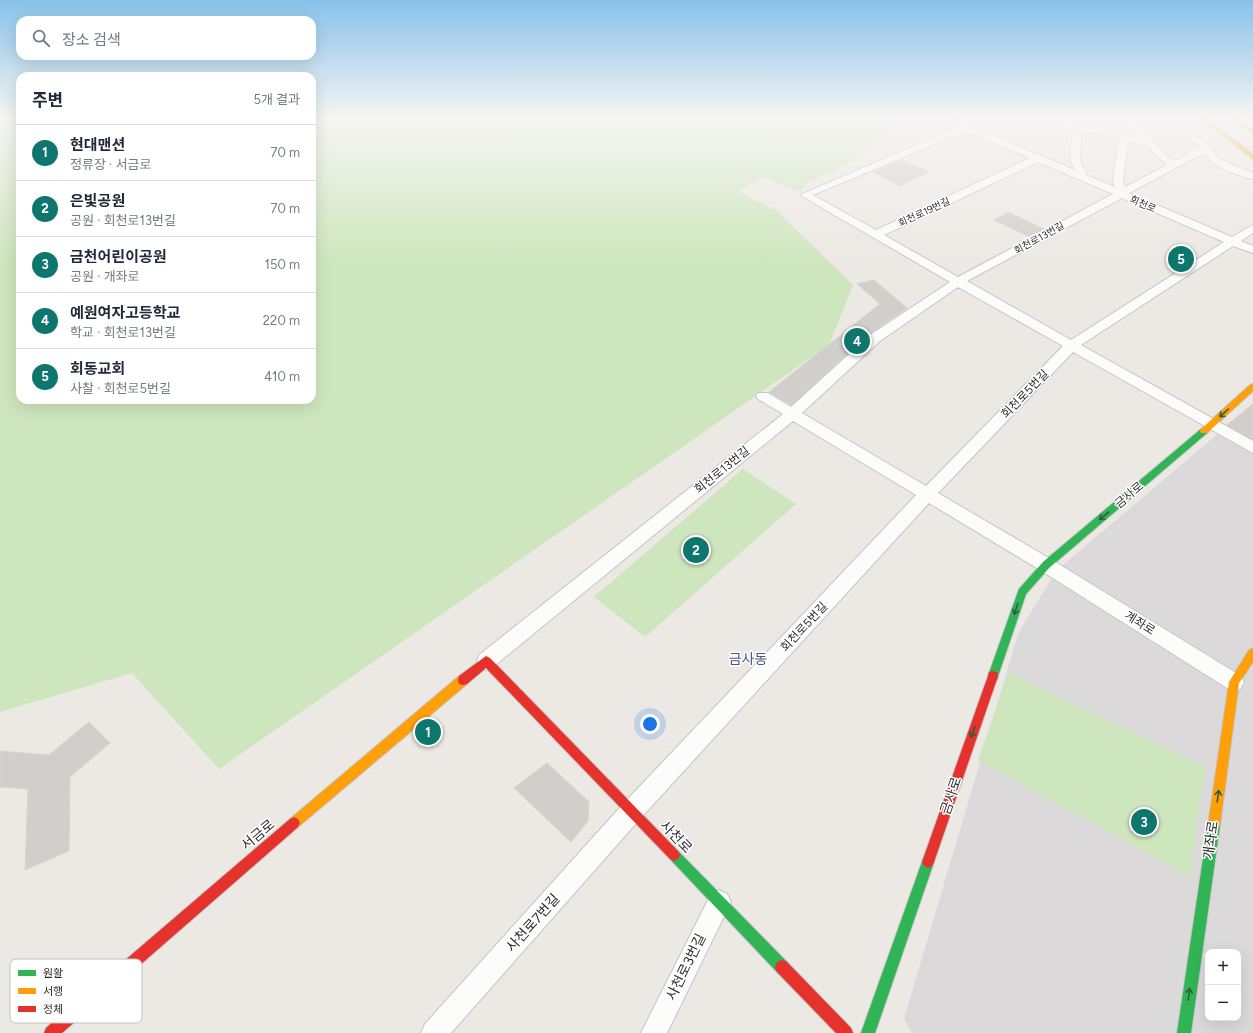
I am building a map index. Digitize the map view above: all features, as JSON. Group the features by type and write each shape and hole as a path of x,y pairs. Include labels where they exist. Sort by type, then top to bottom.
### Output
{"main road":[{"name":"금사로","path":"868,1033 1022,592 1046,565 1212,424 1253,387"},
{"name":"개좌로","path":"1184,1033 1234,682 1253,653"},
{"name":"사천로","path":"486,661 846,1033"},
{"name":"서금로","path":"136,959 221,885 486,661"},
{"name":"서금로","path":"51,1033 62,1023"}],"street":[{"path":"874,166 806,195 1253,448"},
{"name":"회천로19번길","path":"875,235 1021,166"},
{"name":"회천로","path":"1057,166 1253,250"},
{"path":"1077,166 1081,172 1081,177"},
{"path":"1121,166 1117,178 1122,193"},
{"name":"회천로13번길","path":"486,661 792,414 876,338 959,281 1172,166"},
{"path":"1230,166 1253,176"},
{"path":"1232,241 1253,228"},
{"name":"회천로5번길","path":"631,812 927,494 1072,345 1232,241"},
{"path":"762,396 1046,565"},
{"name":"계좌로","path":"1046,565 1234,682"},
{"name":"사천로7번길","path":"434,1033 631,812"},
{"name":"사천로3번길","path":"654,1033 718,902"}],"shaded area":[{"path":"1253,404 1253,1033 912,1033 904,1019 1018,634 1056,571"}],"green space":[{"path":"0,166 16,166 16,404 316,404 316,166 843,166 805,184 801,192 764,177 737,191 776,210 853,285 829,345 219,769 132,673 0,712"},
{"path":"743,469 796,504 645,637 594,597"},
{"path":"1008,673 1205,767 1190,877 978,760"}],"building":[{"path":"887,166 915,166 929,172 900,186 873,172"},
{"path":"1008,212 1044,229 1030,237 994,220"},
{"path":"874,280 907,308 869,334 791,405 769,392 880,304 857,284"},
{"path":"1253,404 1253,439 1227,425"},
{"path":"89,722 110,743 70,777 69,851 25,870 28,789 0,787 0,751 49,755"},
{"path":"547,763 589,802 588,821 571,842 514,788"}],"traffic: fast":[{"path":"993,676 1022,592 1046,565 1204,431"},
{"path":"1184,1033 1214,825"},
{"path":"674,855 782,967"},
{"path":"868,1033 928,862"}],"traffic: slow":[{"path":"1204,431 1253,387"},
{"path":"1214,825 1234,682 1253,653"},
{"path":"294,823 463,680"}],"traffic: jam":[{"path":"463,680 486,661 674,855"},
{"path":"928,862 993,676"},
{"path":"137,959 294,823"},
{"path":"782,967 846,1033"},
{"path":"51,1033 63,1023"}],"place":[{"name":"회동교회","path":"1181,259"},
{"name":"예원여자고등학교","path":"857,341"},
{"name":"은빛공원","path":"696,550"},
{"name":"현대맨션","path":"428,732"},
{"name":"금천어린이공원","path":"1144,822"}],"district":[{"name":"금사동","path":"748,659"}]}
